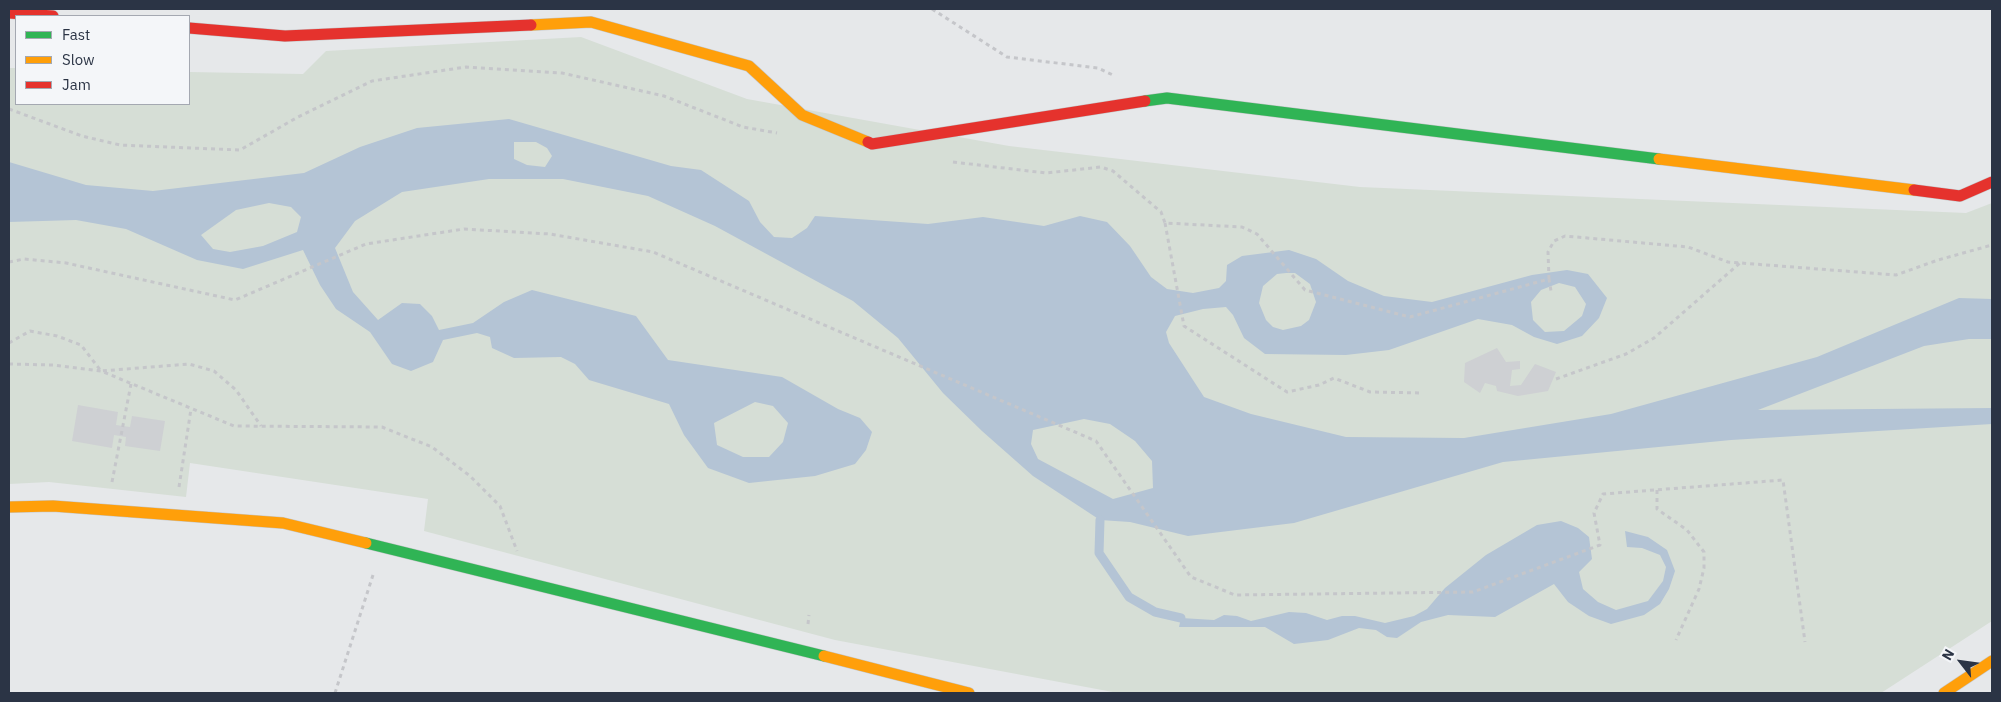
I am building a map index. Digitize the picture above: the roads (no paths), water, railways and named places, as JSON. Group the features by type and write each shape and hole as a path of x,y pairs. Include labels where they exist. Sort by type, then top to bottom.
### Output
{"street":[{"path":"9,13 38,15"},
{"path":"190,28 285,36 591,22 749,66 802,115 872,144 1167,98 1960,196 1992,182"},
{"path":"9,506 54,506 283,523 530,582 969,693"},
{"path":"1944,693 1992,662"}],"water":[{"path":"509,119 671,166 701,170 749,201 760,222 774,237 792,238 807,228 815,216 928,224 983,217 1044,226 1080,216 1107,222 1130,246 1151,277 1167,289 1193,293 1219,288 1226,281 1227,265 1242,256 1289,250 1316,259 1348,281 1384,296 1432,302 1532,275 1567,270 1588,274 1607,298 1599,318 1582,336 1557,344 1534,337 1512,325 1478,319 1389,350 1346,355 1265,354 1244,338 1233,315 1226,307 1203,309 1175,316 1166,332 1169,343 1204,397 1251,414 1346,437 1464,438 1611,414 1817,357 1959,298 1992,299 1992,339 1969,339 1924,346 1758,410 1992,408 1992,424 1731,440 1503,462 1294,523 1188,536 1130,522 1100,520 1033,476 982,431 943,393 898,338 853,301 715,226 648,196 563,179 489,179 402,192 355,221 335,248 353,292 378,320 402,303 420,304 432,316 439,330 473,323 504,302 532,290 636,316 668,360 782,377 838,409 860,418 872,432 866,450 855,464 815,476 749,483 708,468 684,435 669,404 589,380 575,364 561,357 514,358 492,348 490,337 477,333 443,340 433,362 411,371 392,364 370,332 336,309 320,285 303,250 243,269 197,260 126,229 76,220 9,222 9,162 86,185 153,191 304,173 360,147 417,128","holes":["514,142 536,142 547,148 552,156 545,167 527,165 514,159","269,203 291,207 301,217 297,232 263,246 230,252 213,249 201,235 236,210","1286,273 1295,273 1310,284 1316,302 1309,320 1301,326 1283,330 1273,327 1266,320 1259,303 1263,286 1277,274","1559,283 1575,287 1586,304 1582,316 1564,331 1545,332 1533,320 1531,302 1541,290","755,402 773,406 788,423 783,442 769,457 743,457 717,445 714,423","1084,419 1110,424 1135,441 1152,461 1153,488 1113,499 1038,459 1031,444 1033,430"]},
{"path":"1561,521 1578,528 1589,537 1592,559 1579,572 1583,589 1598,602 1616,610 1648,601 1663,581 1666,567 1660,555 1642,548 1627,547 1625,531 1648,537 1667,550 1675,571 1669,589 1660,604 1644,615 1611,624 1589,616 1568,602 1554,584 1495,617 1448,615 1421,622 1397,638 1387,637 1376,630 1359,628 1328,640 1294,644 1265,627 1179,627 1181,618 1214,620 1224,615 1237,616 1251,621 1289,612 1306,613 1327,620 1342,616 1355,616 1385,623 1414,616 1427,609 1445,588 1486,555 1537,525"}],"waterway":[{"path":"1100,520 1099,553 1129,597 1155,612 1181,618"}]}
